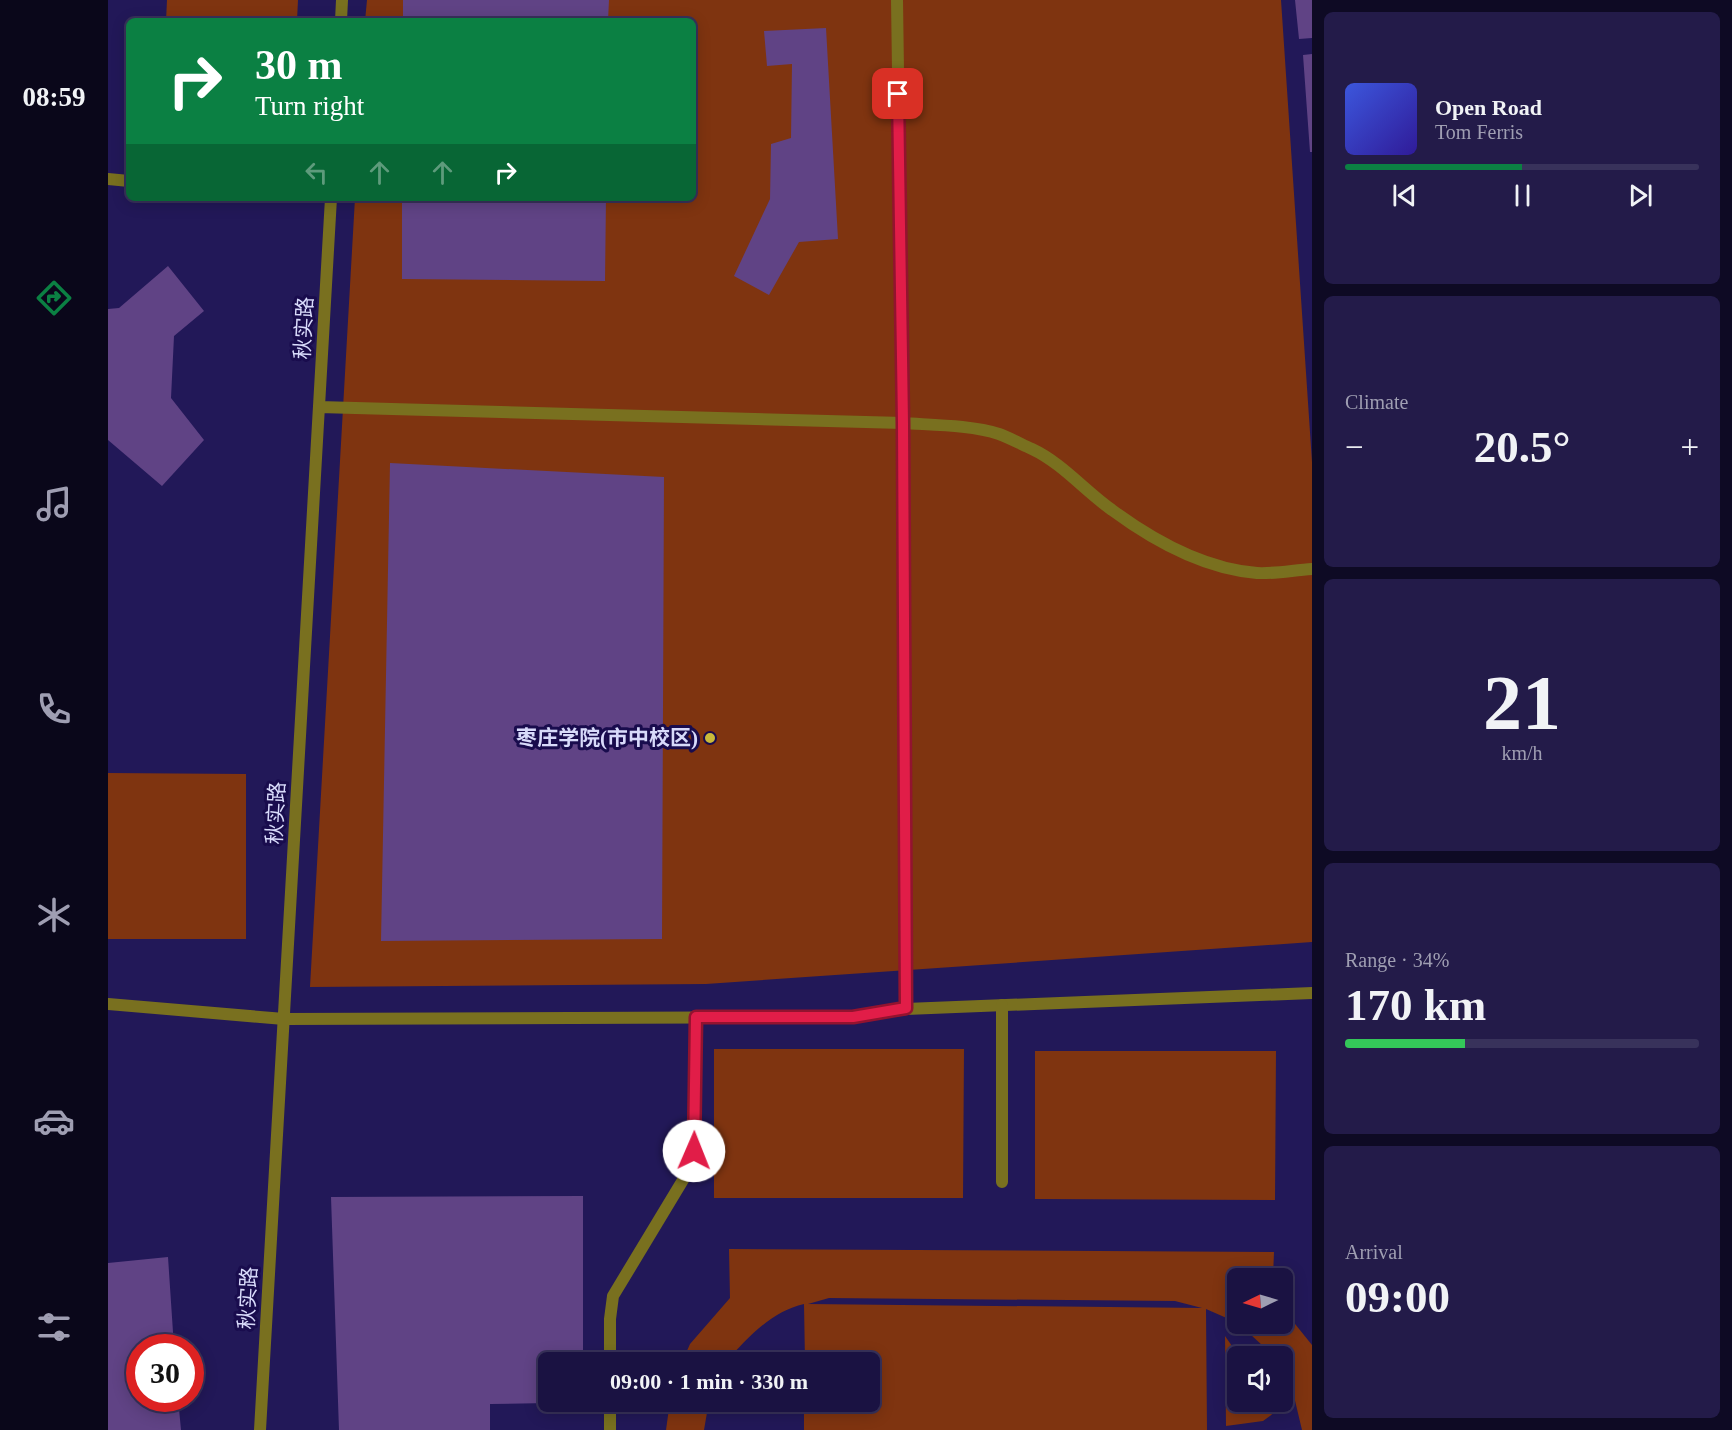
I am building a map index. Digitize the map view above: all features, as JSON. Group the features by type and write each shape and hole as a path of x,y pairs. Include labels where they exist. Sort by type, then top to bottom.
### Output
{"street":[{"path":"341,18 342,0"},
{"path":"897,0 903,423 906,1008"},
{"path":"108,179 126,181"},
{"name":"秋实路","path":"260,1430 331,201"},
{"path":"319,407 903,423 997,434 1035,450 1112,510 1155,538 1190,556 1225,568 1258,573 1312,569"},
{"path":"108,1004 284,1019 853,1017 906,1008 1312,993"},
{"path":"1002,1005 1002,1182"},
{"path":"610,1352 613,1296 686,1175 694,1151 696,1017"},
{"path":"610,1412 610,1430"}],"shaded area":[{"path":"167,0 298,0 297,18 166,18"},
{"path":"367,0 1281,0 1312,462 1312,942 706,984 310,987 355,201 696,201 696,18 365,18"},
{"path":"108,773 246,774 246,939 108,939"},
{"path":"714,1049 964,1049 963,1198 714,1198"},
{"path":"1035,1051 1276,1051 1275,1200 1035,1199"},
{"path":"729,1249 1274,1252 1273,1268 1227,1268 1227,1318 1206,1309 1207,1430 804,1430 804,1412 880,1412 880,1352 805,1352 804,1304 771,1319 751,1335 735,1352 686,1352 690,1344 730,1298","holes":["829,1298 1175,1301 1202,1308 808,1304"]},
{"path":"1293,1321 1312,1345 1312,1430 1302,1430 1293,1392 1293,1346 1263,1346 1250,1334 1293,1334"},
{"path":"1225,1336 1232,1346 1227,1346 1227,1412 1275,1412 1263,1421 1226,1426"},
{"path":"668,1412 707,1412 704,1430 666,1430"}],"building":[{"path":"403,0 609,0 608,18 403,18"},
{"path":"1295,0 1312,0 1312,38 1299,39"},
{"path":"826,28 838,239 799,242 769,295 734,276 770,199 771,144 791,138 792,64 767,66 764,31"},
{"path":"1312,54 1312,152 1310,152 1303,55"},
{"path":"402,201 606,201 605,281 402,279"},
{"path":"168,266 204,311 174,336 171,398 204,440 162,486 108,440 108,309 119,308"},
{"path":"390,463 664,477 662,939 381,941"},
{"path":"583,1196 583,1352 538,1352 538,1403 490,1404 490,1430 339,1430 331,1197"},
{"path":"168,1257 173,1334 126,1334 126,1412 179,1412 181,1430 108,1430 108,1263"}],"place":[{"name":"枣庄学院(市中校区)","path":"710,738"}],"route":[{"path":"694,1151 696,1017 853,1017 906,1008 903,423 898,94"}]}
